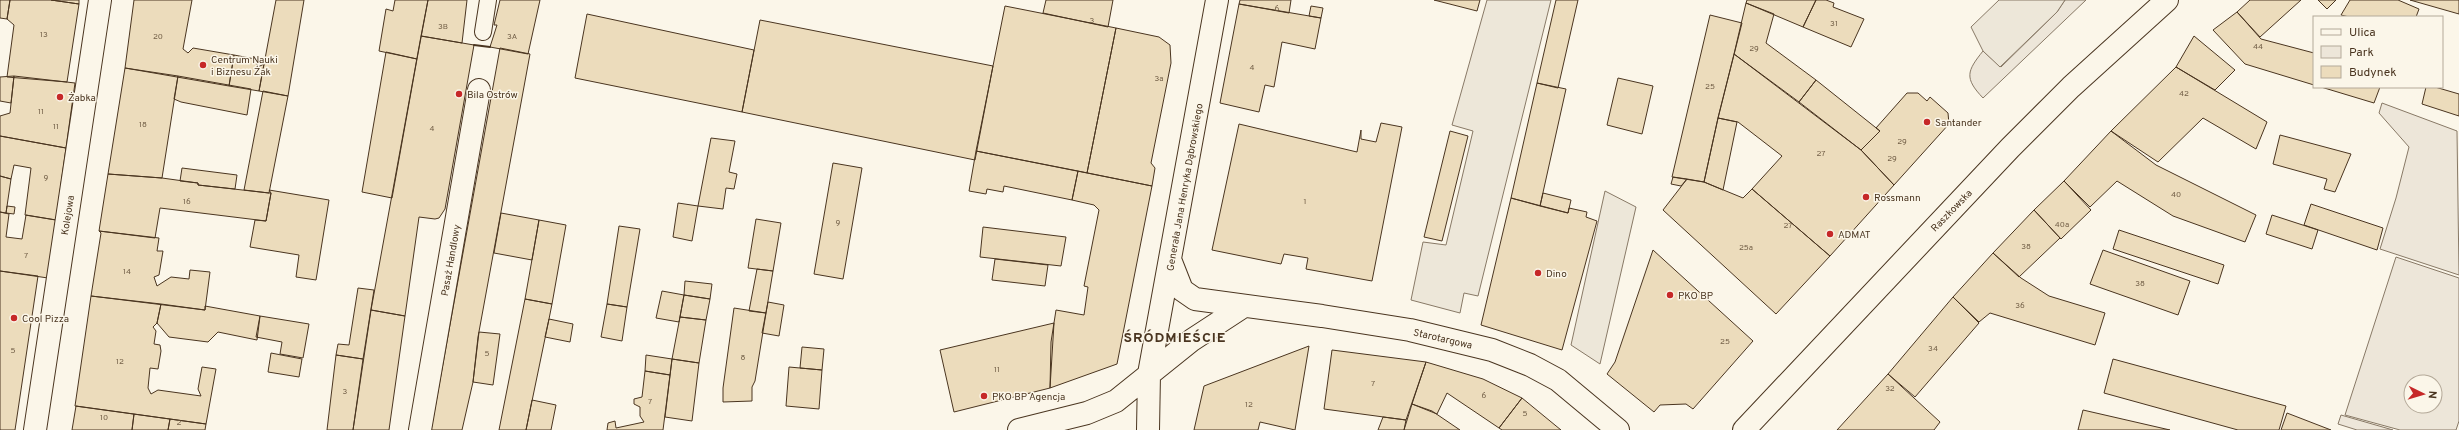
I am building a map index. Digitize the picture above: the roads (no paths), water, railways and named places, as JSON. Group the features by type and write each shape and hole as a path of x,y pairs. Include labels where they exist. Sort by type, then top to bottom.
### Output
{"street":[{"name":"Kolejowa","path":"35,430 100,0"},
{"name":"Generała Jana Henryka Dąbrowskiego","path":"1148,430 1148,374 1171,262 1218,0"},
{"name":"Raszkowska","path":"1744,430 2010,148 2071,87 2167,0"},
{"name":"Pasaż Handlowy","path":"420,430 479,90"},
{"name":"Starotargowa","path":"1171,262 1176,282 1187,295 1205,301 1410,330 1492,350 1530,365 1558,380 1618,430"},
{"path":"1019,430 1104,407 1116,401 1148,374 1212,325 1244,306"}],"lane":[{"path":"483,32 488,0"}],"place":[{"name":"Centrum Nauki i Biznesu Żak","path":"203,65"},
{"name":"Bila Ostrów","path":"459,94"},
{"name":"Żabka","path":"60,97"},
{"name":"Santander","path":"1927,122"},
{"name":"Rossmann","path":"1866,197"},
{"name":"ADMAT","path":"1830,234"},
{"name":"Dino","path":"1538,273"},
{"name":"PKO BP","path":"1670,295"},
{"name":"Cool Pizza","path":"14,318"},
{"name":"PKO BP Agencja","path":"984,396"}],"district":[{"name":"ŚRÓDMIEŚCIE","path":"1175,337"}]}
